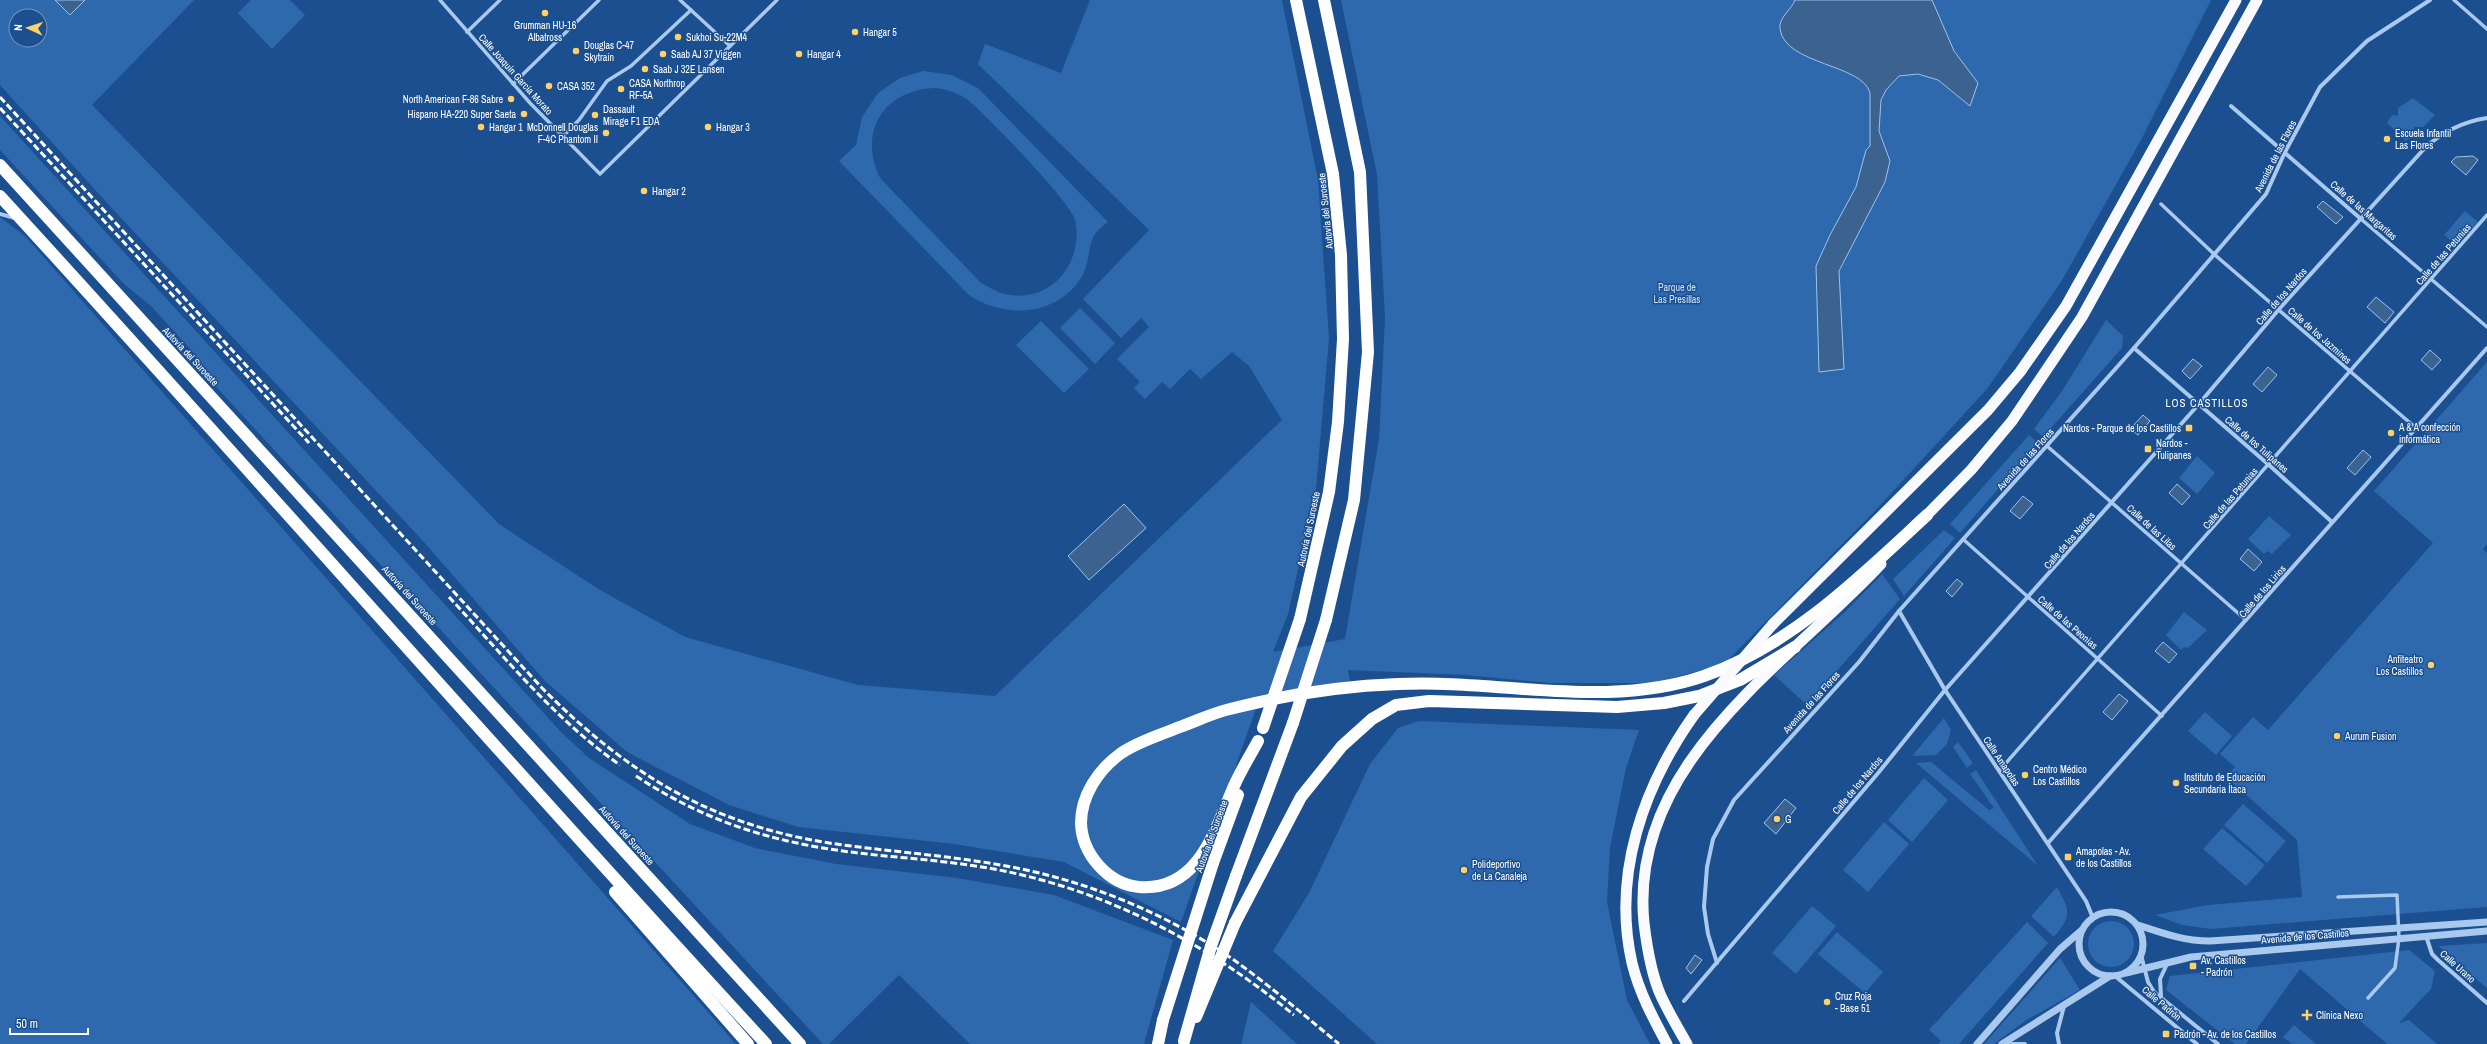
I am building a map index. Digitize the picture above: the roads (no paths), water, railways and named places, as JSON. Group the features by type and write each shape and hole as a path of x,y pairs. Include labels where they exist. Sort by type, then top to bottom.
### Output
{"highway":[{"name":"Autovía del Suroeste","path":"1157,1041 1212,863 1263,728 1300,619 1329,492 1338,422 1343,340 1341,255 1334,174 1296,0"},
{"path":"1184,1042 1211,946 1293,723 1326,620 1354,500 1368,352 1360,172 1324,0"},
{"path":"1667,1044 1645,1002 1632,964 1627,930 1625,898 1632,848 1642,814 1659,771 1676,741 1694,715 1773,624 1988,410 2045,339 2070,299 2236,0"},
{"path":"1258,741 1236,782 1210,843 1189,871 1170,883 1152,888 1131,886 1111,876 1092,857 1085,844 1081,826 1082,808 1088,790 1104,768 1120,754 1138,743 1228,709 1333,689 1400,684 1608,693 1643,690 1702,677 1725,668 1771,643 1814,614 1862,574 1927,514 1971,470 2012,421 2082,317 2257,0"},
{"name":"Autovía del Suroeste","path":"0,165 800,1044"},
{"path":"0,196 138,347 560,820 766,1044"},
{"path":"1687,1044 1661,995 1651,966 1645,936 1643,894 1652,839 1660,815 1690,760 1713,730 1795,647 1867,579 1927,514"},
{"path":"1184,1042 1202,1006 1235,923 1301,797 1342,746 1372,719 1396,705 1429,701 1617,707 1664,703 1700,696 1740,680 1795,647"},
{"path":"560,820 585,858 748,1044"},
{"path":"791,1034 804,1044"}],"street":[{"name":"Calle Joaquín García Morato","path":"440,0 514,84 600,174 730,46"},
{"path":"467,32 500,0"},
{"path":"514,84 599,0"},
{"path":"680,0 730,46 777,0"},
{"name":"Avenida de las Flores","path":"1717,963 1708,934 1704,907 1707,867 1713,839 1734,800 1859,662 1899,611 2048,446 2215,255 2266,194 2285,152 2320,87 2367,41 2430,0"},
{"path":"2454,0 2487,29"},
{"path":"563,136 579,120 607,81 631,66 691,10"},
{"name":"Calle de las Margaritas","path":"2231,106 2487,327"},
{"name":"Calle de los Nardos","path":"1684,1001 1879,772 1945,690 2028,599 2279,310 2361,219 2433,140 2461,125 2487,118"},
{"name":"Calle de los Jazmines","path":"2161,204 2215,255 2416,428"},
{"path":"0,214 21,219"},
{"name":"Calle de las Petunias","path":"1999,772 2433,279 2487,215"},
{"name":"Calle de los Tulipanes","path":"2134,348 2269,465 2332,522"},
{"name":"Calle de los Lirios","path":"2048,844 2487,348"},
{"name":"Calle de las Lilas","path":"2048,446 2246,620"},
{"name":"Calle de las Peonias","path":"1964,540 2028,599 2162,716"},
{"name":"Calle Amapolas","path":"1899,611 1945,690 2086,901 2093,918"},
{"path":"2338,897 2397,895 2399,938 2395,968 2368,998"},
{"path":"1977,1044 2060,949 2082,930 2093,918 2105,913 2118,914 2129,918 2138,925 2143,940 2141,955 2126,973 2112,976 2064,1004 2002,1044"},
{"name":"Avenida de los Castillos","path":"2138,925 2192,941 2487,922"},
{"path":"2426,926 2426,936"},
{"path":"2082,930 2080,942 2083,960 2097,972 2112,976"},
{"name":"Avenida de los Castillos","path":"2126,973 2191,957 2487,931"},
{"name":"Calle Urano","path":"2426,936 2432,954 2487,1003"},
{"name":"Calle Padrón","path":"2141,955 2144,969 2154,992 2161,996 2218,1044"},
{"name":"Calle Padrón","path":"2161,996 2160,979 2167,963"},
{"name":"Calle Padrón","path":"2112,976 2197,1044"},
{"path":"2059,1044 2057,1033 2064,1004"},
{"path":"2007,1044 2025,1044"}],"railway":[{"path":"0,97 542,688 606,745 639,769 672,790 708,808 745,823 786,834 829,843 1012,867 1072,882 1135,905 1196,936 1234,960 1261,980 1339,1044"},
{"path":"0,108 309,443"},
{"path":"449,597 509,664 551,707 573,728 620,765"},
{"path":"636,776 694,809 734,825 775,838 821,848 940,861 988,868 1031,877 1072,889 1112,904 1151,922 1188,942 1225,964 1294,1015"}],"place":[{"name":"Grumman HU-16 Albatross","path":"545,13"},
{"name":"Hangar 5","path":"855,32"},
{"name":"Sukhoi Su-22M4","path":"678,37"},
{"name":"Douglas C-47 Skytrain","path":"576,51"},
{"name":"Saab AJ 37 Viggen","path":"663,54"},
{"name":"Hangar 4","path":"799,54"},
{"name":"Saab J 32E Lansen","path":"645,69"},
{"name":"CASA 352","path":"549,86"},
{"name":"CASA Northrop RF-5A","path":"621,89"},
{"name":"North American F-86 Sabre","path":"511,99"},
{"name":"Hispano HA-220 Super Saeta","path":"524,114"},
{"name":"Dassault Mirage F1 EDA","path":"595,115"},
{"name":"Hangar 1","path":"481,127"},
{"name":"Hangar 3","path":"708,127"},
{"name":"McDonnell Douglas F-4C Phantom II","path":"606,133"},
{"name":"Escuela Infantil Las Flores","path":"2387,139"},
{"name":"Hangar 2","path":"644,191"},
{"name":"Nardos - Parque de los Castillos","path":"2189,428"},
{"name":"A & A confección informática","path":"2391,433"},
{"name":"Nardos - Tulipanes","path":"2148,449"},
{"name":"Anfiteatro Los Castillos","path":"2431,665"},
{"name":"Aurum Fusion","path":"2337,736"},
{"name":"Centro Médico Los Castillos","path":"2025,775"},
{"name":"Instituto de Educación Secundaria Ítaca","path":"2176,783"},
{"name":"G","path":"1777,819"},
{"name":"Amapolas - Av. de los Castillos","path":"2068,857"},
{"name":"Polideportivo de La Canaleja","path":"1464,870"},
{"name":"Av. Castillos - Padrón","path":"2193,966"},
{"name":"Cruz Roja - Base 51","path":"1827,1002"},
{"name":"Clínica Nexo","path":"2307,1015"},
{"name":"Padrón - Av. de los Castillos","path":"2166,1034"}],"district":[{"name":"LOS CASTILLOS","path":"2207,403"}],"park label":[{"name":"Parque de Las Presillas","path":"1677,292"}]}
